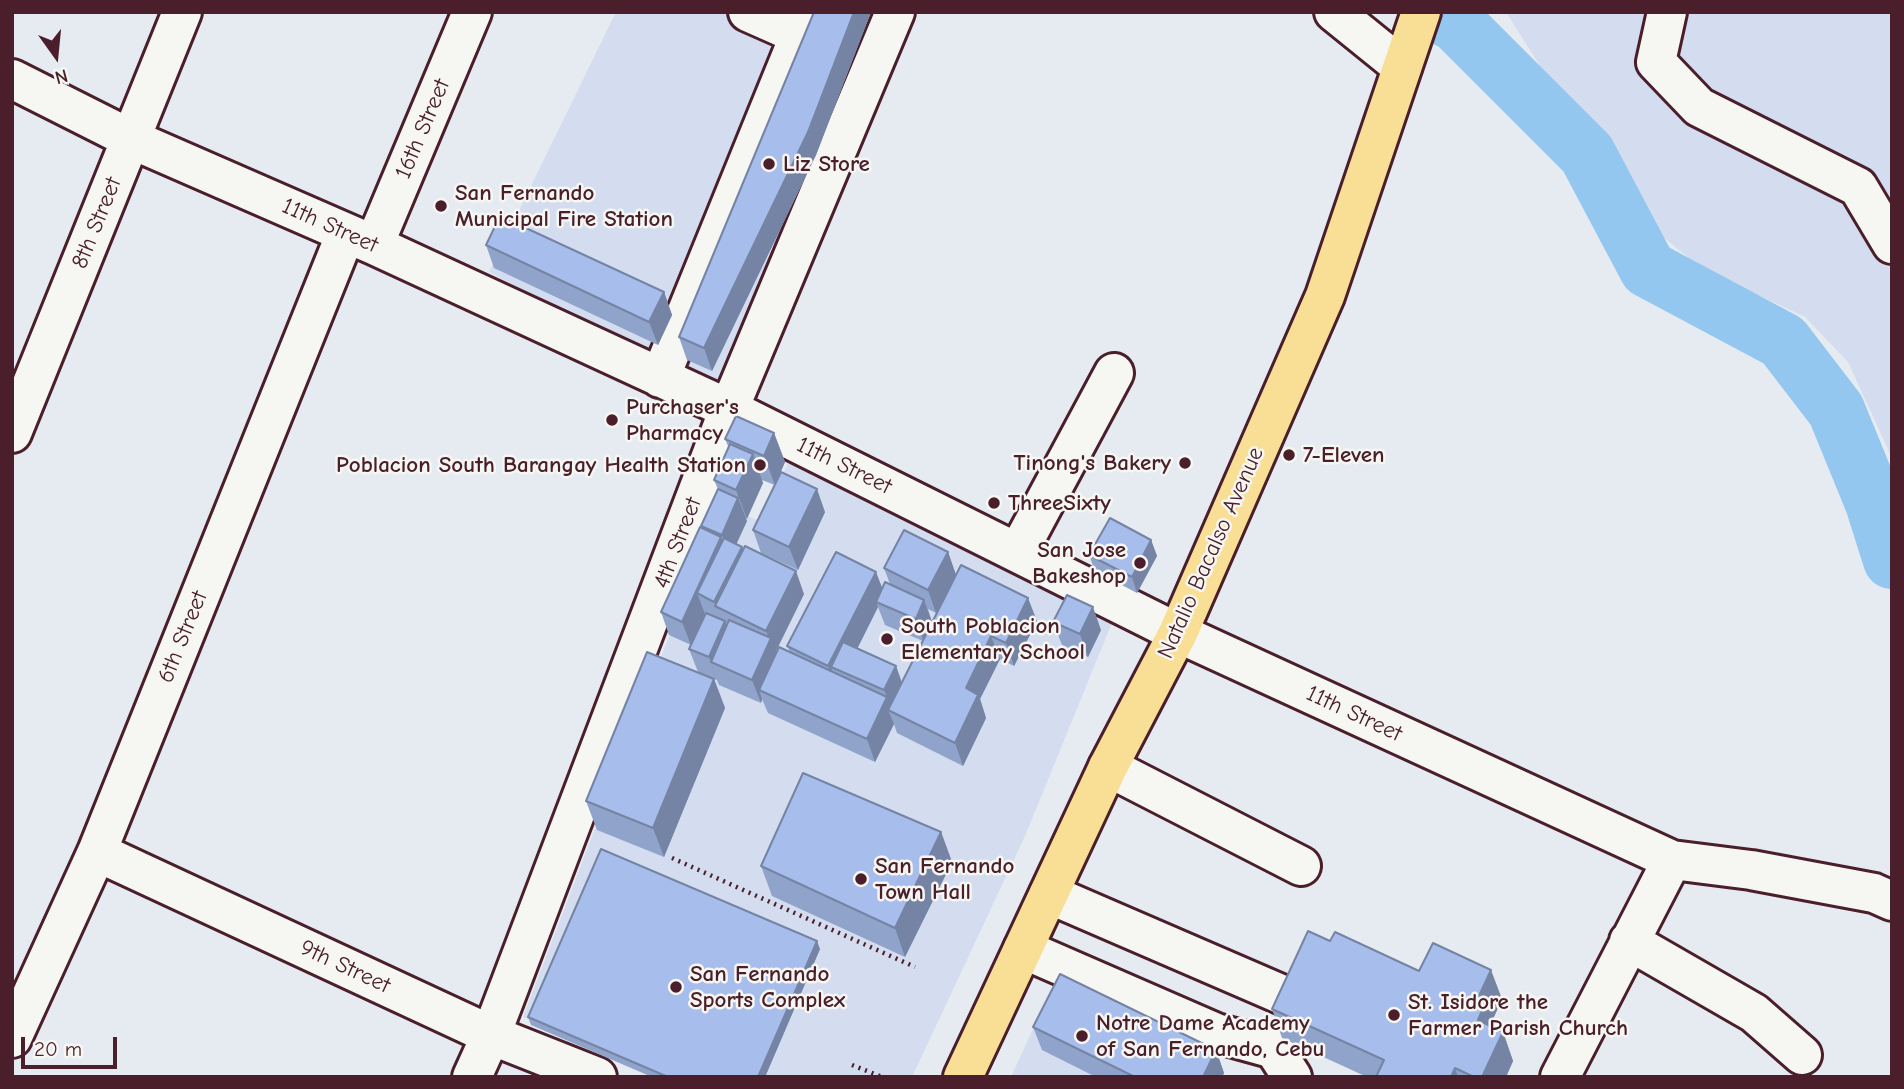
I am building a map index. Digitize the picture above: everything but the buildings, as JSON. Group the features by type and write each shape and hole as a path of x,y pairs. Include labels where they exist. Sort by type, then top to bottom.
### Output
{"highway":[{"name":"Natalio Bacalso Avenue","path":"963,1077 1108,767 1178,632 1325,296 1412,39"}],"street":[{"name":"8th Street","path":"12,433 182,12"},
{"name":"16th Street","path":"360,239 472,12"},
{"path":"660,378 804,24 748,12"},
{"name":"4th Street","path":"472,1077 491,1035 729,409 895,12"},
{"path":"1334,12 1412,39"},
{"path":"1667,12 1656,62 1699,107 1858,187 1892,244"},
{"name":"11th Street","path":"12,79 131,139 360,239 729,409 1178,632 1672,860 1751,870 1874,892 1892,901"},
{"name":"6th Street","path":"12,1038 97,852 360,239"},
{"path":"1018,552 1114,373"},
{"path":"1108,767 1301,866"},
{"name":"9th Street","path":"97,852 491,1035 597,1077"},
{"path":"1560,1077 1672,860"},
{"path":"1049,894 1300,1002"},
{"path":"1629,941 1754,1013 1802,1055"},
{"path":"1023,949 1216,1033 1274,1049 1292,1077"}],"path":[{"path":"672,858 915,967"},
{"path":"852,1065 882,1077"}],"shaded area":[{"path":"616,12 876,12 716,397 489,272"},
{"path":"1506,12 1892,12 1892,458 1848,362 1805,317 1701,268 1646,223 1564,104"},
{"path":"789,461 1118,608 1025,836 912,1077 665,1077 523,1017 656,669 722,506 760,521"},
{"name":"Notre Dame Academy of San Fernando, Cebu","path":"1048,996 1223,1077 1011,1077"}],"waterway":[{"path":"1435,12 1456,23 1587,154 1648,269 1783,341 1836,410 1874,503 1892,560"}],"place":[{"name":"Liz Store","path":"769,164"},
{"name":"San Fernando Municipal Fire Station","path":"441,206"},
{"name":"Purchaser's Pharmacy","path":"612,420"},
{"name":"7-Eleven","path":"1289,455"},
{"name":"Tinong's Bakery","path":"1185,463"},
{"name":"Poblacion South Barangay Health Station","path":"760,465"},
{"name":"ThreeSixty","path":"994,503"},
{"name":"San Jose Bakeshop","path":"1140,563"},
{"name":"South Poblacion Elementary School","path":"887,639"},
{"name":"San Fernando Town Hall","path":"861,879"},
{"name":"San Fernando Sports Complex","path":"676,987"},
{"name":"St. Isidore the Farmer Parish Church","path":"1394,1015"},
{"name":"Notre Dame Academy of San Fernando, Cebu","path":"1082,1036"}]}
